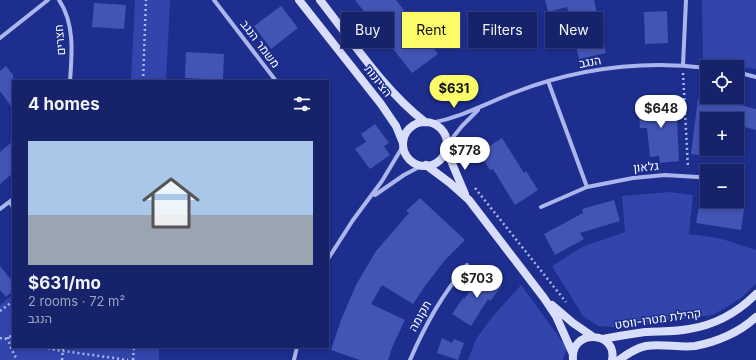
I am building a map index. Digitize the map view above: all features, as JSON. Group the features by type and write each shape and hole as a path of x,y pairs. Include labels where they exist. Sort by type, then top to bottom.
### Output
{"street":[{"path":"0,38 48,0"},
{"name":"חצרים","path":"59,0 68,20 72,56 70,80"},
{"name":"משמר הנגב","path":"214,0 275,80"},
{"name":"הציונות","path":"299,0 381,104 396,126 403,144"},
{"name":"הציונות","path":"320,0 392,92 409,109 428,122"},
{"path":"683,65 686,0"},
{"name":"הנגב","path":"428,122 451,119 514,93 548,81 587,71 634,65 683,65 700,67"},
{"path":"744,74 756,77"},
{"path":"548,81 587,187"},
{"name":"הנגב","path":"446,148 462,126 481,107"},
{"path":"469,200 446,148 443,132 439,127 428,122 416,124 408,129 404,137 403,144 404,152 409,159 417,164 424,165 450,183 469,200 556,316 573,358"},
{"path":"329,257 353,220 370,199 388,172 403,144"},
{"path":"370,199 389,184 424,165 435,163 440,160 446,148"},
{"name":"גלאון","path":"541,207 587,187 633,178 666,176 700,177"},
{"path":"0,209 12,200"},
{"name":"תקומה","path":"410,360 421,334 434,310 450,286 468,265"},
{"name":"קהילת מטרו-ווסט","path":"603,339 645,332 688,330 730,315 746,304 756,294"},
{"path":"544,298 573,323 592,336 603,339 610,346 612,351 612,360"},
{"path":"619,360 646,346 695,346 717,340 739,330 756,318"},
{"path":"573,358 576,346 579,342 592,336"},
{"path":"294,360 297,348"}],"lane":[{"path":"8,202 12,207"}],"path":[{"path":"143,80 146,0"},
{"path":"683,65 688,176"},
{"path":"471,184 566,302"},
{"path":"0,311 12,302"},
{"path":"0,338 5,339 12,335"},
{"path":"8,337 10,346 17,360"},
{"path":"48,348 128,360"},
{"path":"133,360 134,348"},
{"path":"62,360 63,351"}],"shaded area":[{"path":"135,0 170,0 166,80 131,80"},
{"path":"702,0 756,0 756,69 744,67 744,60 703,60"},
{"path":"669,192 693,195 689,234 719,238 756,250 756,284 740,299 713,315 615,327 598,326 583,316 552,266 584,246 625,232 622,196"},
{"path":"521,285 567,348 563,360 468,360 476,339 493,316"},
{"path":"12,295 12,348 159,348 159,360 0,360 0,305"}],"building":[{"path":"355,0 396,0 405,12 402,12 402,48 433,48 438,54 412,73 392,48 394,48 394,12 364,12"},
{"path":"545,0 594,0 597,12 568,12 567,7 548,12"},
{"path":"94,3 126,5 124,29 92,27"},
{"path":"281,6 298,28 271,49 254,26"},
{"path":"667,11 668,43 645,44 644,12"},
{"path":"603,40 606,53 579,59 576,48 603,48"},
{"path":"186,52 224,54 223,80 185,78"},
{"path":"6,66 13,75 12,108 0,91 0,71"},
{"path":"698,99 700,99 700,104 736,104 756,109 756,130 744,127 744,112 700,112 700,155 691,154"},
{"path":"676,100 679,161 660,163 659,156 650,157 647,128 640,128 638,103"},
{"path":"375,124 389,143 384,146 390,155 370,169 355,149 366,142 361,134"},
{"path":"502,138 524,173 526,171 538,190 515,205 493,169 490,170 479,153"},
{"path":"12,142 12,174 0,184 0,152"},
{"path":"420,198 465,240 445,260 413,304 382,285 371,304 405,320 393,345 388,360 360,360 331,350 341,320 356,285 376,251 409,213 406,211"},
{"path":"614,200 620,221 580,233 584,239 555,255 544,234 583,213 582,209"},
{"path":"700,201 700,208 744,208 745,203 741,230 696,223"},
{"path":"0,266 12,281 12,292 6,297 0,290"},
{"path":"485,272 502,286 490,301 488,299 471,326 452,314 463,298 464,299"},
{"path":"442,338 452,343 454,339 464,343 458,360 437,353"}]}
